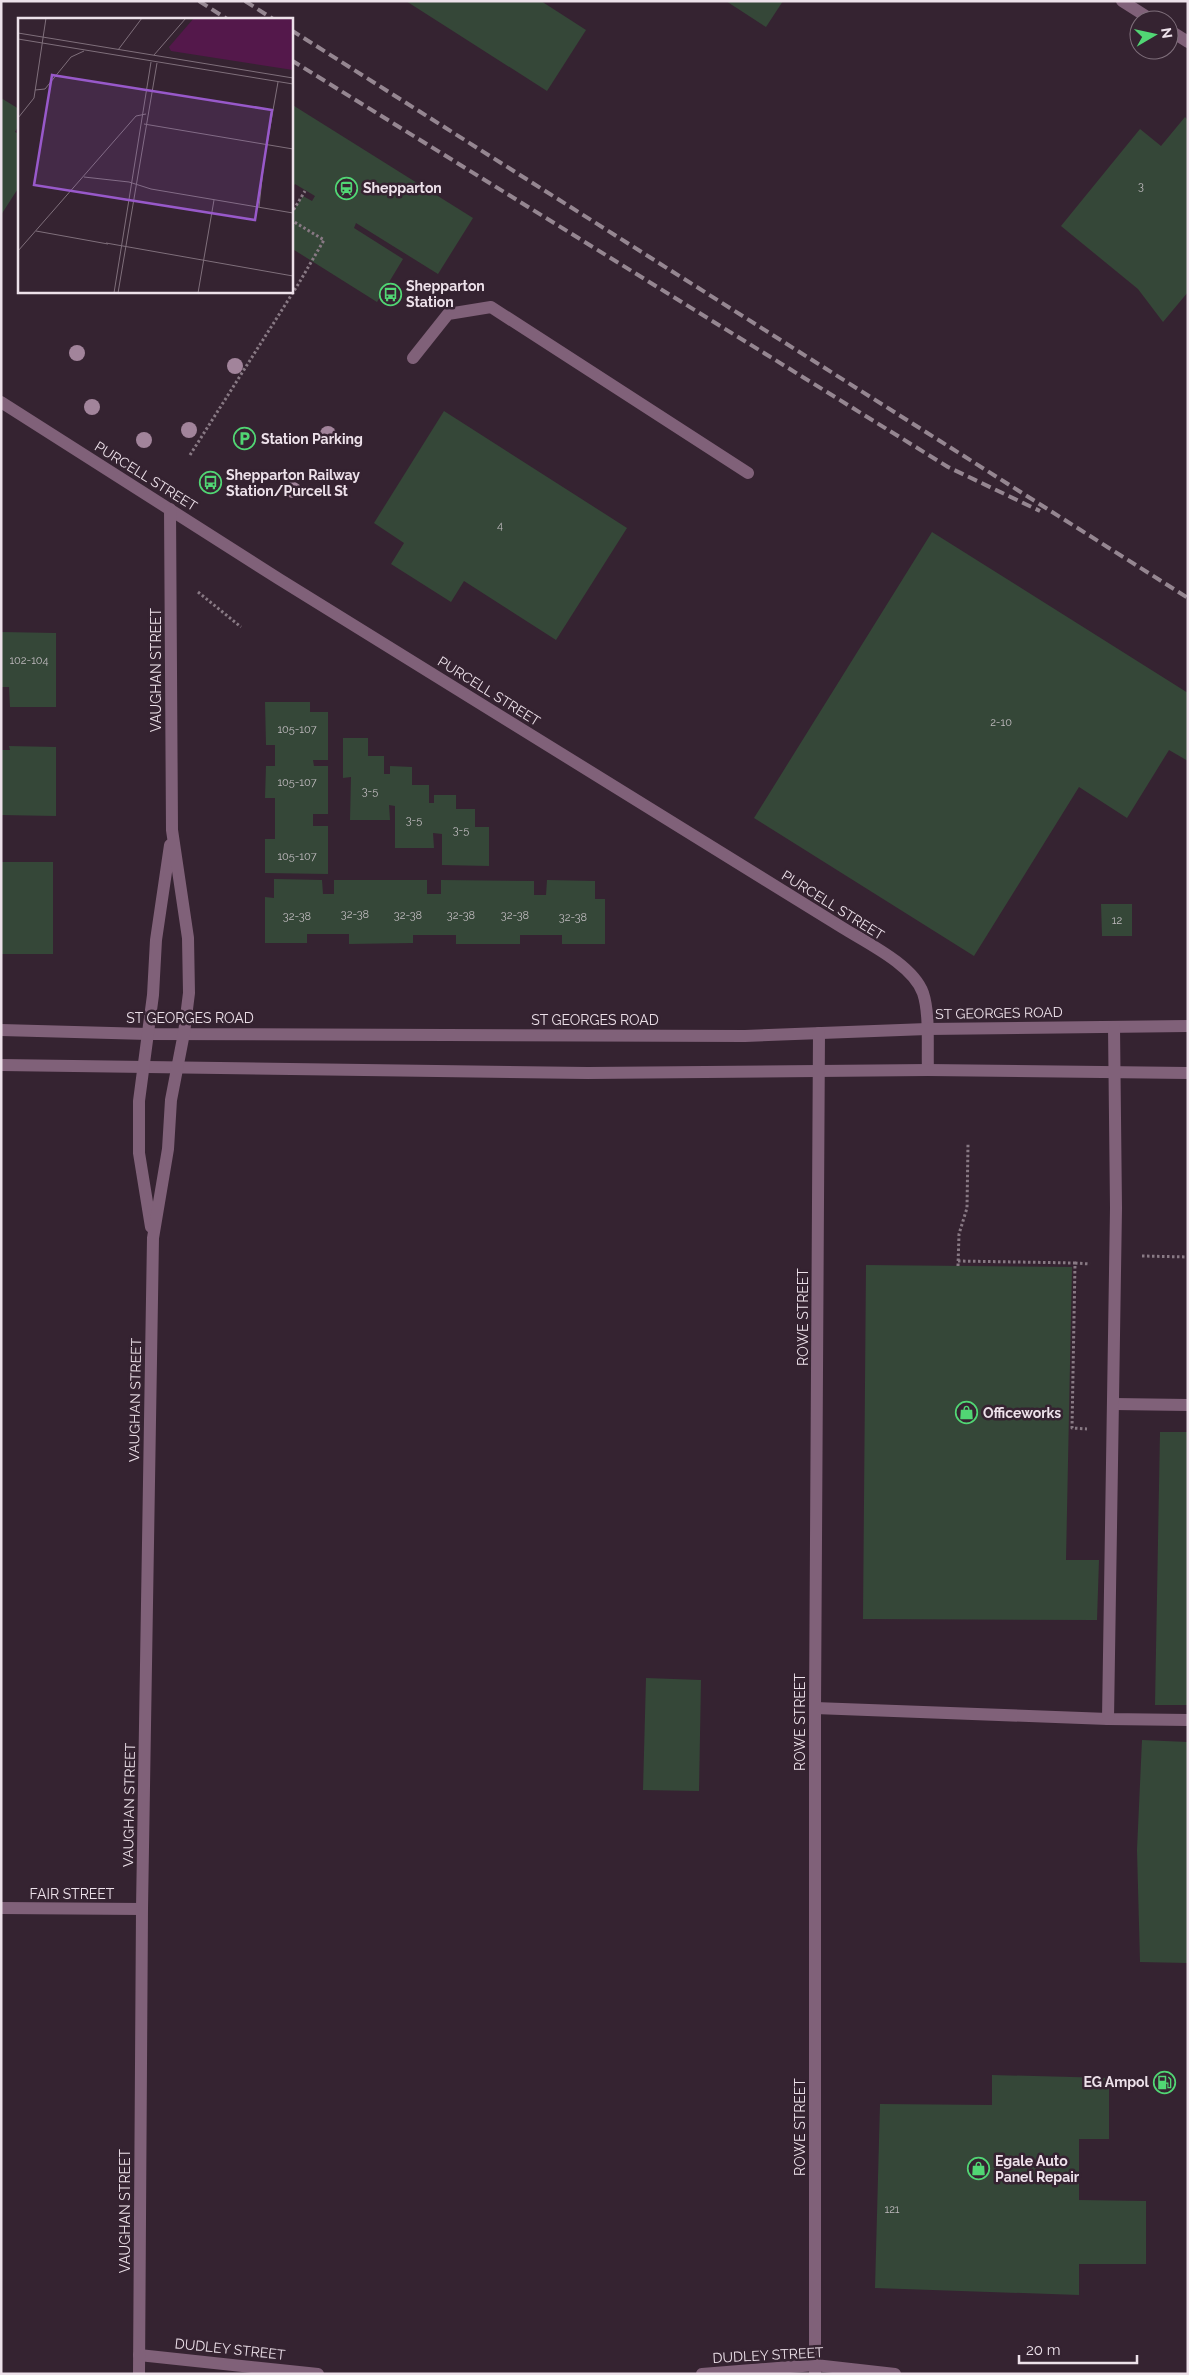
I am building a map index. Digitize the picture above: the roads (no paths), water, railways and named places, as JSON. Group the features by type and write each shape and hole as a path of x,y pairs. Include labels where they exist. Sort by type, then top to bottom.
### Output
{"street":[{"path":"1122,1 1136,10"},
{"path":"413,358 448,314 491,307 748,473"},
{"name":"PURCELL STREET","path":"1,402 893,960 911,973 923,994 927,1029 928,1070"},
{"name":"VAUGHAN STREET","path":"139,2374 142,1909 153,1238 168,1149 171,1100 184,1033 189,993 188,938 172,830 170,509"},
{"name":"VAUGHAN STREET","path":"153,1238 139,1153 139,1101 153,995 156,940 172,830"},
{"name":"ST GEORGES ROAD","path":"1,1030 148,1034 745,1036 927,1029 1188,1026"},
{"path":"1108,1719 1117,1144 1114,1027"},
{"name":"ROWE STREET","path":"814,2369 819,1033"},
{"path":"1,1065 579,1073 928,1070 1188,1073"},
{"path":"1114,1404 1188,1405"},
{"path":"815,1708 1108,1719 1188,1720"},
{"name":"FAIR STREET","path":"1,1908 142,1909"},
{"name":"DUDLEY STREET","path":"139,2355 318,2374"},
{"name":"DUDLEY STREET","path":"702,2374 814,2369 895,2374"}],"railway":[{"path":"199,1 225,18"},
{"path":"245,1 271,18"},
{"path":"292,31 1188,598"},
{"path":"292,61 948,467 1040,511"}],"place":[{"name":"Shepparton","path":"347,188"},
{"name":"Shepparton Station","path":"390,294"},
{"name":"Station Parking","path":"245,439"},
{"name":"Shepparton Railway Station/Purcell St","path":"210,483"},
{"name":"Officeworks","path":"967,1413"},
{"name":"EG Ampol","path":"1165,2082"},
{"name":"Egale Auto Panel Repair","path":"979,2169"}]}
